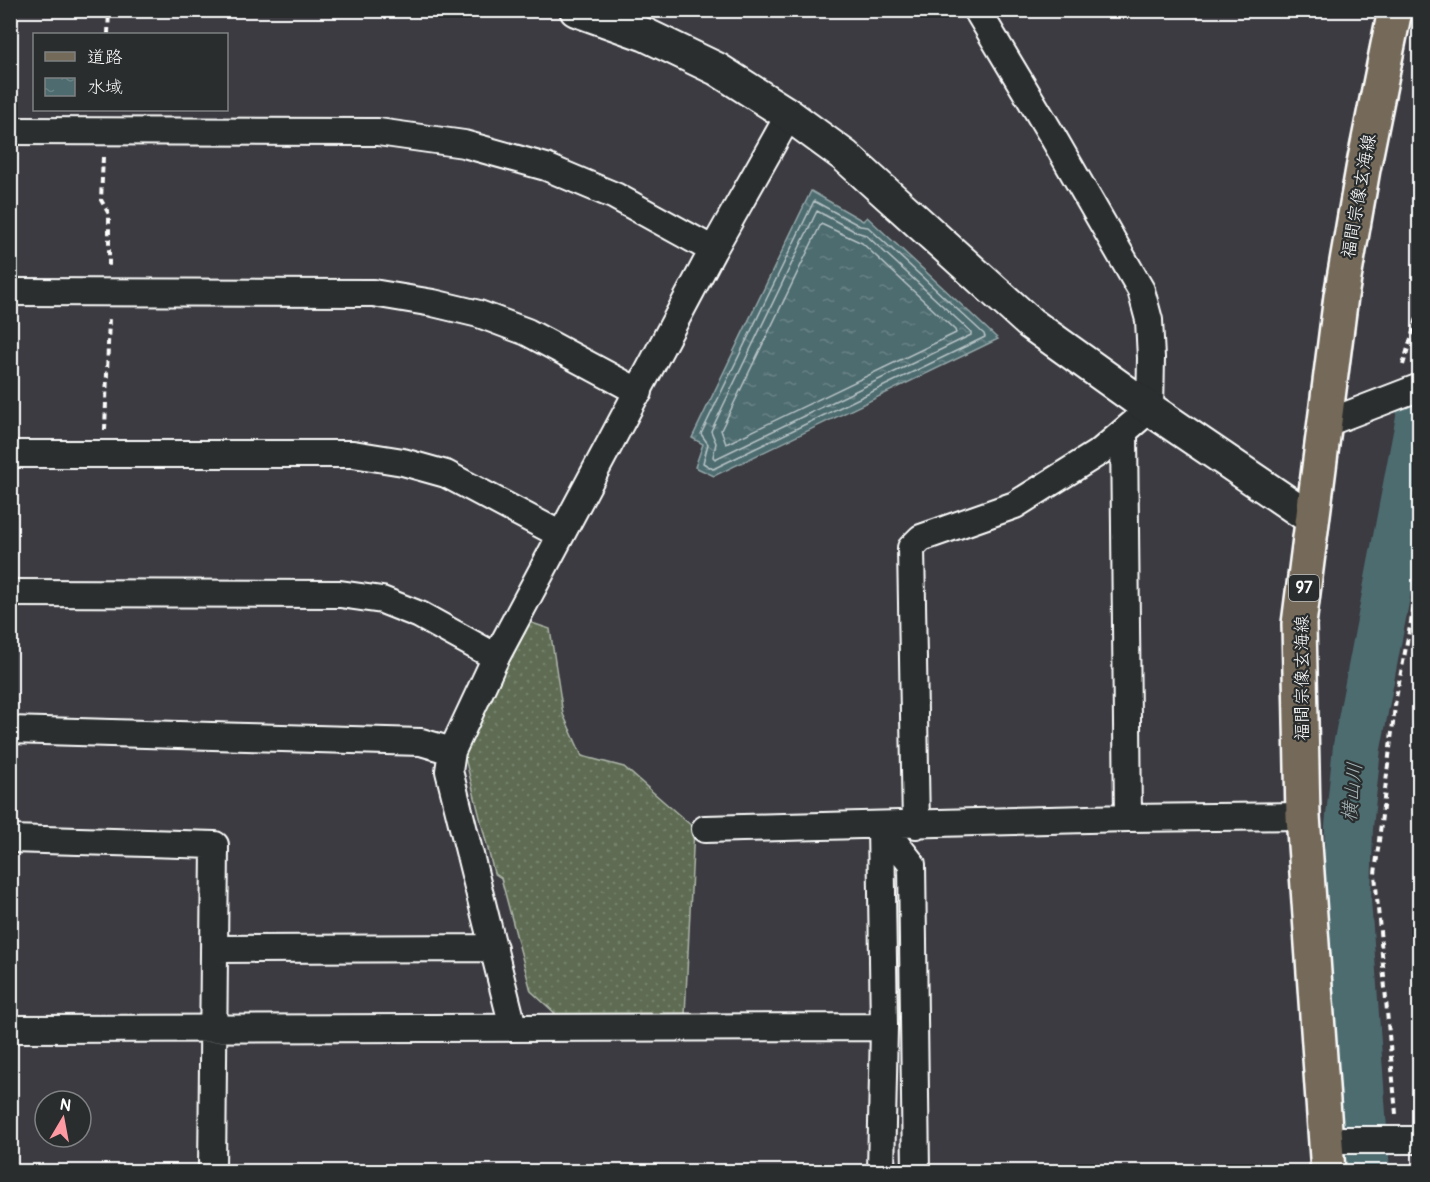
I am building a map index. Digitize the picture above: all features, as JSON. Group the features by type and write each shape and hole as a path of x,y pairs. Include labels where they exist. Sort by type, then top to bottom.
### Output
{"main road":[{"name":"福間宗像玄海線","path":"1327,1156 1303,816 1299,624 1341,296 1363,169 1395,10"}],"street":[{"path":"576,10 646,35 717,69 789,115 845,156 1030,323 1150,409 1312,519"},
{"path":"916,825 911,548 921,538 1015,505 1101,451 1150,409 1149,320 1141,290 1053,136 977,10"},
{"path":"513,1027 449,771 452,751 496,657 713,250 789,115"},
{"path":"10,131 378,132 464,144 546,167 615,196 713,250"},
{"path":"10,292 373,293 433,303 479,314 527,332 639,392"},
{"path":"1324,424 1419,387"},
{"path":"1124,432 1128,818"},
{"path":"10,454 353,454 403,462 446,474 561,535"},
{"path":"10,593 340,594 382,600 420,615 496,657"},
{"path":"10,730 422,742 452,751"},
{"path":"705,829 1128,818 1303,816"},
{"path":"881,825 884,1027 882,1172"},
{"path":"881,825 912,864 916,1172"},
{"path":"10,839 215,845 212,1172"},
{"path":"214,949 494,948"},
{"path":"10,1029 884,1027"},
{"path":"1327,1156 1409,1140"}],"path":[{"path":"108,33 109,10"},
{"path":"104,131 101,200 109,214 110,292 104,454"},
{"path":"1393,397 1419,309"},
{"path":"1409,1140 1393,1092 1376,874 1396,698 1419,576"}],"green space":[{"path":"529,622 550,629 563,714 582,756 624,767 694,828 685,1015 557,1015 531,991 501,878 494,873 463,750"}],"water":[{"path":"811,191 863,221 867,217 998,339 714,476 695,467 703,444 692,438"}],"waterway":[{"name":"横山川","path":"1366,1172 1347,901 1349,827 1357,747 1420,418"}]}
